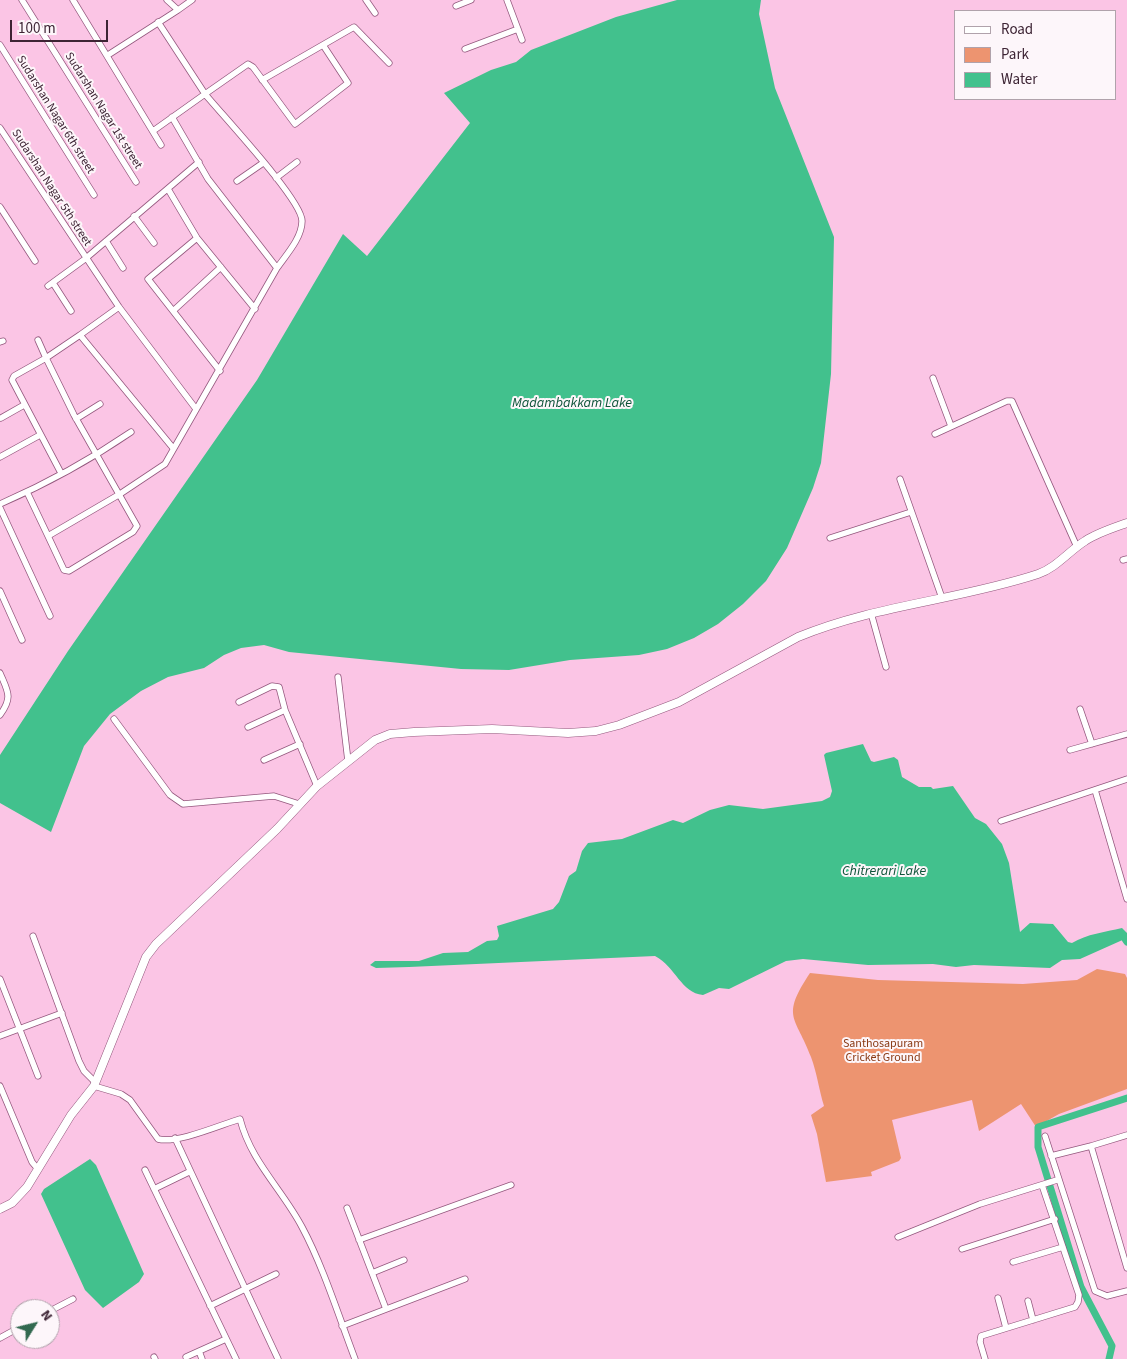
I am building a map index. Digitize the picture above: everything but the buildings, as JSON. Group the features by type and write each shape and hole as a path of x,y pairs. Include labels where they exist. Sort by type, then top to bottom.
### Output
{"street":[{"name":"Sudarshan Nagar 1st street","path":"22,0 136,182"},
{"path":"73,0 161,145"},
{"path":"167,0 178,10"},
{"path":"108,56 192,0"},
{"path":"366,0 375,14"},
{"path":"456,6 471,0"},
{"path":"507,0 522,40"},
{"path":"48,536 120,494 165,464 220,371 277,268 297,238 302,223 300,212 276,178 205,94 158,22"},
{"path":"262,80 354,27 389,63"},
{"path":"466,49 518,29"},
{"name":"Sudarshan Nagar 6th street","path":"0,45 94,195"},
{"path":"153,131 244,65 250,65 295,124 348,83 323,45"},
{"path":"172,117 208,179 277,268"},
{"name":"Sudarshan Nagar 5th street","path":"0,128 118,307 196,409"},
{"path":"71,311 50,284 106,241 199,162"},
{"path":"276,178 297,162"},
{"path":"237,181 263,163"},
{"path":"168,189 197,238 255,309"},
{"path":"0,207 35,261"},
{"path":"134,216 154,243"},
{"path":"197,238 148,278 220,371"},
{"path":"106,241 123,268"},
{"path":"173,311 221,267"},
{"path":"61,473 12,383 13,378 46,358 118,307"},
{"path":"80,335 173,448"},
{"path":"27,492 60,566 64,570 69,571 135,530 137,524 76,419 38,340"},
{"path":"932,378 951,426"},
{"path":"935,434 1007,401 1012,402 1077,547"},
{"path":"76,419 100,404"},
{"path":"0,418 24,405"},
{"path":"0,504 98,455 131,432"},
{"path":"0,456 40,435"},
{"path":"900,479 942,598"},
{"path":"0,508 50,616"},
{"path":"830,538 912,512"},
{"path":"0,1209 12,1203 25,1190 37,1168 94,1083 146,957 156,944 277,829 317,786 368,744 390,734 492,729 581,733 619,725 679,702 798,638 871,613 942,598 1040,573 1065,558 1088,539 1127,523"},
{"path":"0,590 22,640"},
{"path":"871,613 886,667"},
{"path":"0,673 9,703 0,715"},
{"path":"338,677 348,761"},
{"path":"239,702 274,685 279,687 285,710 317,786"},
{"path":"1080,709 1092,744"},
{"path":"248,727 285,710"},
{"path":"114,719 170,795 183,804 274,796 299,804"},
{"path":"1070,750 1127,734"},
{"path":"264,760 300,744"},
{"path":"1001,821 1127,779"},
{"path":"1095,790 1127,899"},
{"path":"33,936 78,1061 94,1083 121,1094 130,1100 158,1139 175,1138 240,1119 244,1136 257,1163 302,1227 355,1359"},
{"path":"0,979 38,1076"},
{"path":"0,1036 62,1013"},
{"path":"0,1086 32,1162 37,1168"},
{"path":"1051,1156 1127,1135"},
{"path":"1044,1136 1056,1180 1095,1291 1107,1296 1127,1291"},
{"path":"175,1138 189,1172 278,1359"},
{"path":"1091,1146 1124,1244 1127,1268"},
{"path":"145,1170 236,1359"},
{"path":"154,1188 189,1172"},
{"path":"898,1237 980,1204 1056,1180"},
{"path":"359,1240 511,1185"},
{"path":"985,1359 980,1342 981,1336 1075,1307 1078,1302 1079,1295 1044,1185"},
{"path":"347,1208 386,1309"},
{"path":"962,1249 1055,1219"},
{"path":"1013,1262 1063,1247"},
{"path":"372,1273 404,1260"},
{"path":"210,1306 276,1274"},
{"path":"342,1326 465,1279"},
{"path":"998,1298 1006,1328"},
{"path":"60,1306 72,1299"},
{"path":"1028,1301 1033,1320"},
{"path":"186,1358 226,1339"},
{"path":"199,1351 202,1359"}],"green space":[{"name":"Santhosapuram Cricket Ground","path":"1097,969 1125,974 1127,978 1127,1089 1059,1114 1036,1127 1021,1104 979,1131 972,1100 892,1120 901,1158 899,1161 871,1172 872,1176 826,1182 817,1134 811,1115 824,1106 813,1063 796,1024 793,1009 795,999 810,973 878,980 1023,984 1077,980"}],"water":[{"name":"Madambakkam Lake","path":"677,0 761,0 759,14 775,88 834,237 831,374 821,463 813,488 787,548 766,581 743,604 718,624 694,638 667,649 639,655 570,660 509,670 461,669 289,652 264,645 241,648 224,655 204,668 168,677 141,691 110,714 84,746 51,832 0,803 0,755 68,651 257,380 343,234 367,256 470,123 444,93 491,70 516,62 531,50 616,17"},
{"name":"Chitrerari Lake","path":"863,744 871,761 894,757 898,760 902,777 919,787 931,787 933,789 953,786 975,818 986,824 1002,844 1009,863 1020,932 1030,923 1053,924 1068,942 1072,943 1090,935 1122,928 1127,933 1127,938 1080,959 1062,960 1050,968 974,965 956,967 933,964 868,965 803,959 786,961 729,989 719,988 703,995 689,990 668,966 655,956 409,967 376,968 370,965 375,961 419,961 443,953 468,952 487,941 497,940 499,936 497,926 553,909 559,902 569,876 576,871 582,851 588,843 622,839 673,820 683,823 710,810 729,805 763,809 822,801 830,797 832,791 824,755"},
{"path":"90,1159 96,1165 144,1274 139,1282 103,1308 85,1290 41,1194 44,1189"}],"waterway":[{"path":"1109,1359 1112,1346 1081,1287 1038,1147 1038,1127 1127,1098"}]}
